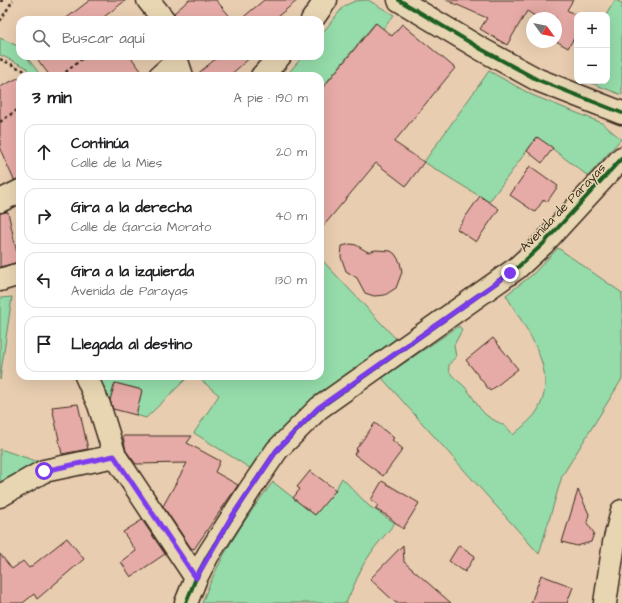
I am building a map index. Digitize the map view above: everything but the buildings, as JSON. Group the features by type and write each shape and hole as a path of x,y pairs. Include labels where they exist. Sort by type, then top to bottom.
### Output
{"street":[{"path":"148,0 161,16"},
{"path":"315,16 326,0"},
{"path":"399,0 481,49 538,80 622,113"},
{"path":"266,72 276,60"},
{"path":"166,72 178,64"},
{"name":"Avenida de Parayas","path":"186,603 196,578 208,555 277,450 295,431 318,408 517,268 543,244 622,158"},
{"path":"0,280 16,275"},
{"path":"88,380 99,405 114,456 196,578"},
{"path":"0,496 44,471 114,456"},
{"path":"605,603 614,543 622,512"}],"path":[{"path":"0,1 6,0"},
{"path":"0,21 13,0"},
{"path":"0,59 25,72"},
{"path":"66,72 79,60"},
{"path":"0,122 16,111"}],"green space":[{"path":"368,0 394,15 383,29 375,23 324,85 324,72 289,72 300,60 324,60 324,31 344,6 355,1"},
{"path":"615,0 622,3 622,95 594,84 610,84 610,12 608,12"},
{"path":"0,38 16,45 16,60 29,60 38,72 29,72 26,67 0,55"},
{"path":"489,71 532,95 602,123 621,139 588,176 537,137 489,202 424,162"},
{"path":"558,248 622,293 622,379 562,476 539,554 382,378 459,326 462,330 454,345 456,357 451,362 449,370 451,374 465,387 480,409 486,415 505,426 513,435 537,412 544,393 545,378 537,349 506,295 532,275"},
{"path":"324,262 396,339 316,400 253,470 194,433 219,395 201,380 324,380"},
{"path":"12,297 1,372 0,380 0,298"},
{"path":"97,380 185,380 146,418 136,415 142,390 115,383 109,408"},
{"path":"0,449 42,463 0,483"},
{"path":"342,478 369,506 395,523 375,547 363,565 346,603 202,603 208,587 224,555 252,510 273,482 315,515 337,487"}],"cycle path":[{"path":"399,0 481,49 538,80 622,113"},
{"path":"186,603 196,578 208,555 277,450 319,408 517,268 543,244 622,158"}],"route":[{"path":"44,471 114,456 196,578 229,521 277,450 318,408 484,293 510,273"}]}
